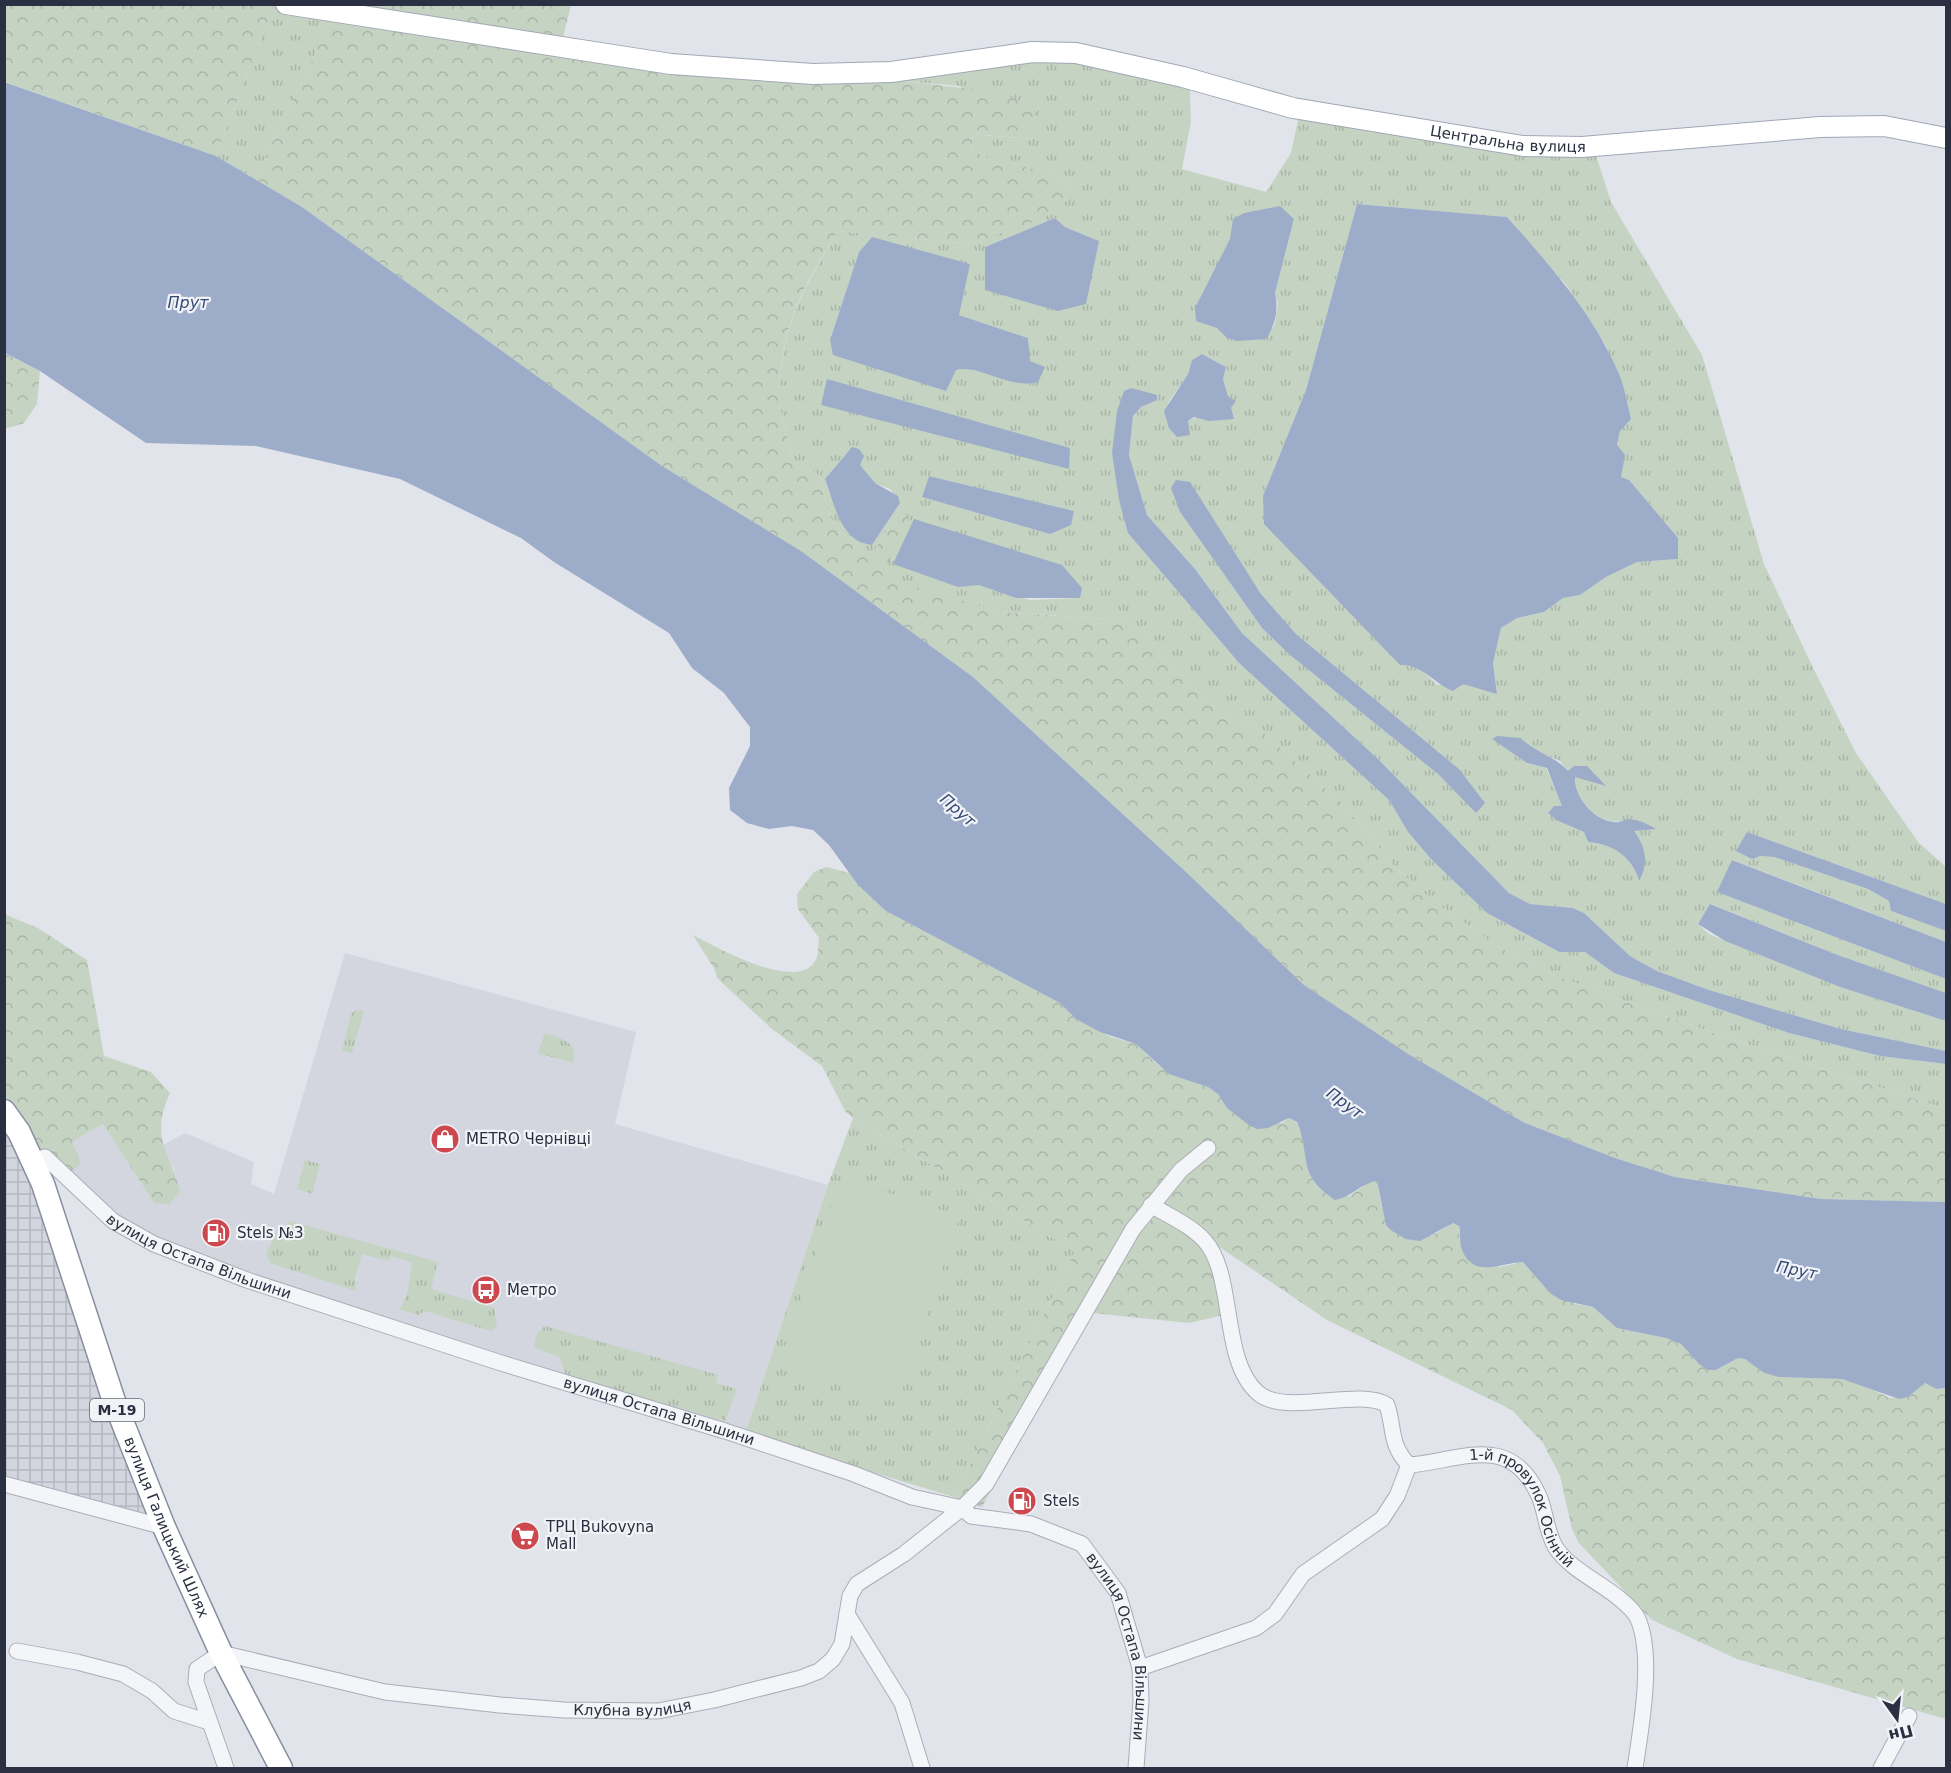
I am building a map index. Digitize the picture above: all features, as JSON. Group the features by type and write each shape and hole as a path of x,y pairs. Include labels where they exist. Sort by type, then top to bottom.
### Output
{"highway":[{"name":"вулиця Галицький Шлях","path":"4,1111 19,1132 43,1184 113,1398 164,1527 221,1653 281,1768"}],"main road":[{"name":"Центральна вулиця","path":"293,7 324,9 671,64 813,74 891,72 1033,52 1076,53 1183,77 1293,108 1522,146 1582,147 1820,127 1884,126 1947,138"}],"street":[{"name":"Клубна вулиця","path":"221,1653 385,1692 564,1710 658,1711 714,1700 801,1678 819,1671 833,1659 842,1644 850,1596 856,1584 904,1554 962,1508 986,1484 1133,1230 1181,1170 1208,1148"},
{"name":"вулиця Остапа Вільшини","path":"32,1160 45,1157 113,1221 123,1227 154,1244 248,1280 498,1362 736,1435 854,1474 912,1497 962,1508 971,1516 1031,1524 1082,1544 1118,1593 1140,1668 1141,1701 1136,1768"},
{"path":"1140,1668 1256,1628 1275,1614 1304,1574 1382,1519 1396,1496 1408,1466 1398,1453 1392,1436 1387,1405 1378,1399 1330,1402 1270,1401 1259,1394 1248,1382 1236,1353 1216,1263 1206,1241 1183,1223 1151,1205"},
{"name":"1-й провулок Осінній","path":"1408,1466 1462,1454 1485,1455 1510,1460 1528,1475 1540,1498 1556,1547 1568,1560 1621,1600 1637,1618 1643,1640 1644,1714 1635,1768"},
{"path":"4,1484 164,1527"},
{"path":"847,1614 902,1703 922,1768"},
{"path":"17,1651 77,1662 123,1674 152,1691 174,1711 209,1722"},
{"path":"221,1653 197,1669 196,1682 226,1768"},
{"path":"1881,1768 1909,1716"}],"shaded area":[{"path":"345,953 636,1032 615,1124 828,1185 745,1434 247,1279 114,1220 67,1176 72,1142 103,1124 154,1203 175,1171 161,1146 185,1133 254,1162 251,1184 274,1194"},
{"path":"4,1109 169,1530 5,1486"}],"green space":[{"path":"4,5 274,5 216,156 5,82"},
{"path":"274,5 333,5 316,52 255,179 216,156"},
{"path":"333,5 571,5 563,37 689,55 901,69 903,81 998,92 1034,107 1035,127 1032,139 973,134 971,152 1068,179 1065,202 1030,223 971,244 838,231 803,291 783,352 780,401 783,423 793,460 820,476 830,516 840,532 872,554 898,513 908,518 885,571 909,585 1001,612 1106,619 1135,625 1169,663 1222,714 1259,729 1340,801 1394,866 1433,901 1497,946 1547,972 1609,996 1722,1036 1946,1109 1946,1202 1821,1199 1675,1177 1615,1158 1523,1122 1407,1054 1304,985 1185,871 973,677 801,551 662,466 302,207 255,179 316,52"},
{"path":"1010,45 1070,45 1189,71 1191,121 1182,169 1266,192 1291,153 1302,101 1485,134 1591,140 1611,202 1702,355 1764,564 1856,753 1918,842 1946,867 1946,904 1747,832 1760,856 1774,857 1868,889 1889,901 1891,911 1946,931 1946,942 1733,860 1717,892 1946,979 1946,993 1835,954 1711,904 1698,924 1709,934 1840,987 1946,1021 1946,1051 1841,1029 1709,990 1657,971 1630,956 1584,913 1573,908 1530,904 1509,893 1379,760 1242,633 1195,569 1147,515 1129,455 1133,416 1141,407 1156,400 1117,411 1156,566 1239,663 1389,800 1408,832 1431,859 1487,913 1558,952 1585,952 1614,973 1789,1033 1880,1056 1946,1064 1946,1109 1722,1036 1609,996 1547,972 1497,946 1433,901 1394,866 1340,801 1259,729 1222,714 1169,663 1135,625 1106,619 1001,612 909,586 885,571 898,513 872,554 840,532 830,516 820,476 793,460 783,423 780,401 781,375 788,331 814,272 838,231 971,244 1065,202 1068,179 971,153 973,134 1031,139 959,86 903,81 901,69","holes":["1357,204 1507,217 1567,286 1607,347 1620,431 1617,445 1621,477 1629,480 1678,539 1678,559 1637,562 1606,577 1580,595 1563,598 1544,612 1517,618 1501,628 1493,663 1497,693 1463,684 1437,685 1421,670 1400,665 1263,496 1306,390","1280,207 1294,219 1275,293 1278,304 1274,327 1257,335 1235,340 1220,331 1202,294 1231,239 1239,227 1263,211","1055,218 1065,227 1099,241 985,247","872,237 959,315 1028,338 1029,361 975,371 966,368 956,370 830,340 859,252","1202,354 1226,367 1223,379 1228,396 1236,401 1231,408 1210,421 1199,416 1188,421 1168,403 1188,374 1192,360","847,453 875,483 890,489 900,503 872,545 853,537 846,529 825,479","929,476 1073,511 1050,534 922,497","1189,482 1261,594 1296,634 1459,769 1476,812 1438,774 1290,655 1262,628 1180,512","979,585 1079,598 1030,600","1492,738 1521,738 1531,749 1560,761 1568,771 1605,785 1575,776 1579,795 1590,810 1606,820 1625,820 1642,858 1642,873 1638,880 1631,864 1620,852 1606,845 1588,842 1584,832 1556,820 1548,813 1554,806 1563,806 1546,768 1527,763"]},
{"path":"4,353 40,371 37,404 24,423 5,429"},
{"path":"826,867 850,873 858,885 886,911 1060,1003 1076,1019 1111,1037 1136,1044 1158,1065 1208,1087 1218,1094 1228,1109 1282,1123 1289,1118 1297,1123 1301,1134 1348,1197 1369,1182 1377,1181 1382,1208 1435,1234 1452,1223 1459,1226 1461,1249 1499,1267 1523,1262 1575,1304 1593,1307 1617,1328 1666,1338 1681,1344 1699,1364 1716,1370 1738,1358 1745,1359 1764,1373 1780,1377 1842,1379 1858,1383 1890,1398 1908,1397 1925,1383 1936,1389 1946,1388 1946,1719 1737,1659 1652,1620 1578,1542 1572,1529 1560,1476 1543,1443 1512,1410 1327,1320 1218,1246 1232,1313 1189,1323 1092,1313 1065,1355 982,1507 954,1497 1075,1251 853,1118 845,1111 822,1066 772,1029 717,978 715,970 693,935 719,949 777,971 795,972 809,968 817,957 819,938 798,909 797,894 814,872"},
{"path":"4,914 38,928 87,960 104,1056 151,1072 170,1093 161,1122 161,1133 180,1192 169,1204 154,1203 103,1124 72,1142 81,1163 67,1176 19,1131 5,1109"},
{"path":"356,1010 364,1011 352,1053 342,1051 351,1014"},
{"path":"545,1033 562,1039 571,1046 574,1056 573,1063 538,1053"},
{"path":"853,1118 1075,1251 954,1497 745,1434 828,1185"},
{"path":"305,1160 320,1164 312,1194 297,1189"},
{"path":"841,1177 960,1216 898,1403 779,1364"},
{"path":"289,1221 438,1262 431,1289 494,1308 497,1326 491,1331 425,1311 418,1315 399,1309 407,1292 412,1262 391,1256 389,1261 362,1254 355,1278 356,1291 270,1263 266,1253 280,1226 287,1228"},
{"path":"545,1326 718,1375 716,1383 737,1389 725,1421 566,1376 560,1357 535,1348 536,1336"}],"water":[{"name":"Прут","path":"4,82 216,156 302,207 662,466 801,551 973,677 1185,871 1304,985 1408,1054 1523,1122 1615,1158 1675,1177 1821,1199 1946,1202 1946,1388 1936,1389 1925,1383 1908,1397 1899,1399 1842,1379 1779,1377 1764,1373 1745,1359 1738,1358 1716,1370 1708,1370 1699,1364 1681,1344 1666,1338 1617,1328 1593,1307 1561,1300 1550,1293 1523,1262 1488,1267 1473,1264 1462,1250 1459,1226 1453,1223 1420,1241 1406,1239 1386,1225 1377,1181 1366,1184 1335,1200 1315,1182 1307,1165 1297,1122 1289,1118 1268,1128 1258,1129 1250,1126 1227,1108 1218,1094 1208,1087 1169,1074 1136,1044 1100,1032 1076,1019 1060,1003 886,911 858,885 829,845 813,830 792,826 769,829 747,823 730,810 729,788 750,746 750,727 724,693 692,668 669,633 554,562 521,538 400,479 256,446 146,443 40,371 5,353"},
{"path":"1357,204 1507,217 1570,291 1609,352 1621,379 1631,419 1620,431 1617,445 1625,455 1621,477 1629,480 1678,538 1678,559 1637,562 1606,577 1580,595 1563,598 1544,612 1517,618 1501,628 1493,663 1497,694 1463,684 1453,691 1415,668 1400,665 1264,524 1263,496 1306,390"},
{"path":"1280,206 1294,219 1275,293 1277,305 1275,317 1266,339 1237,341 1227,338 1217,328 1196,321 1195,308 1230,239 1233,219 1244,213"},
{"path":"1055,218 1065,227 1099,241 1086,304 1058,311 985,290 985,247"},
{"path":"872,237 970,264 959,315 1028,338 1030,361 1045,367 1038,382 1016,383 965,369 956,370 946,391 833,355 830,340 859,252"},
{"path":"1202,354 1226,367 1223,379 1228,396 1236,401 1231,408 1234,419 1209,421 1194,417 1188,421 1190,435 1177,437 1169,428 1164,411 1188,374 1192,360"},
{"path":"827,379 1070,448 1069,469 821,405"},
{"path":"1131,388 1157,395 1157,400 1141,407 1133,416 1129,455 1147,515 1195,569 1242,633 1379,760 1509,893 1530,904 1573,908 1584,913 1630,956 1657,971 1709,990 1841,1029 1946,1051 1946,1064 1880,1056 1789,1033 1614,973 1585,952 1559,952 1487,913 1431,859 1408,832 1389,800 1239,663 1128,533 1119,500 1112,453 1117,411 1124,391"},
{"path":"852,447 859,449 864,456 860,465 875,483 898,496 900,503 872,545 852,537 845,529 835,509 825,479"},
{"path":"929,476 1074,511 1071,525 1050,534 922,497"},
{"path":"1176,480 1190,482 1261,594 1296,634 1459,769 1485,803 1476,813 1438,774 1290,655 1262,628 1180,512 1171,488"},
{"path":"914,519 1062,565 1082,588 1080,598 1016,598 979,585 958,587 893,564"},
{"path":"1497,736 1521,738 1557,761 1568,771 1574,766 1587,766 1606,786 1575,777 1582,800 1593,813 1607,821 1637,820 1656,829 1634,831 1645,855 1644,868 1639,881 1632,865 1620,853 1606,845 1588,842 1584,832 1556,820 1548,813 1554,806 1562,806 1547,768 1527,763 1492,739"},
{"path":"1747,832 1946,904 1946,931 1891,911 1889,901 1868,889 1774,857 1760,856 1752,859 1736,851"},
{"path":"1732,860 1946,942 1946,979 1717,892"},
{"path":"1710,904 1835,954 1946,993 1946,1021 1840,987 1725,941 1698,924"}],"place":[{"name":"METRO Чернівці","path":"445,1139"},
{"name":"Stels №3","path":"216,1233"},
{"name":"Метро","path":"486,1290"},
{"name":"Stels","path":"1022,1501"},
{"name":"ТРЦ Bukovyna Mall","path":"525,1536"}]}
